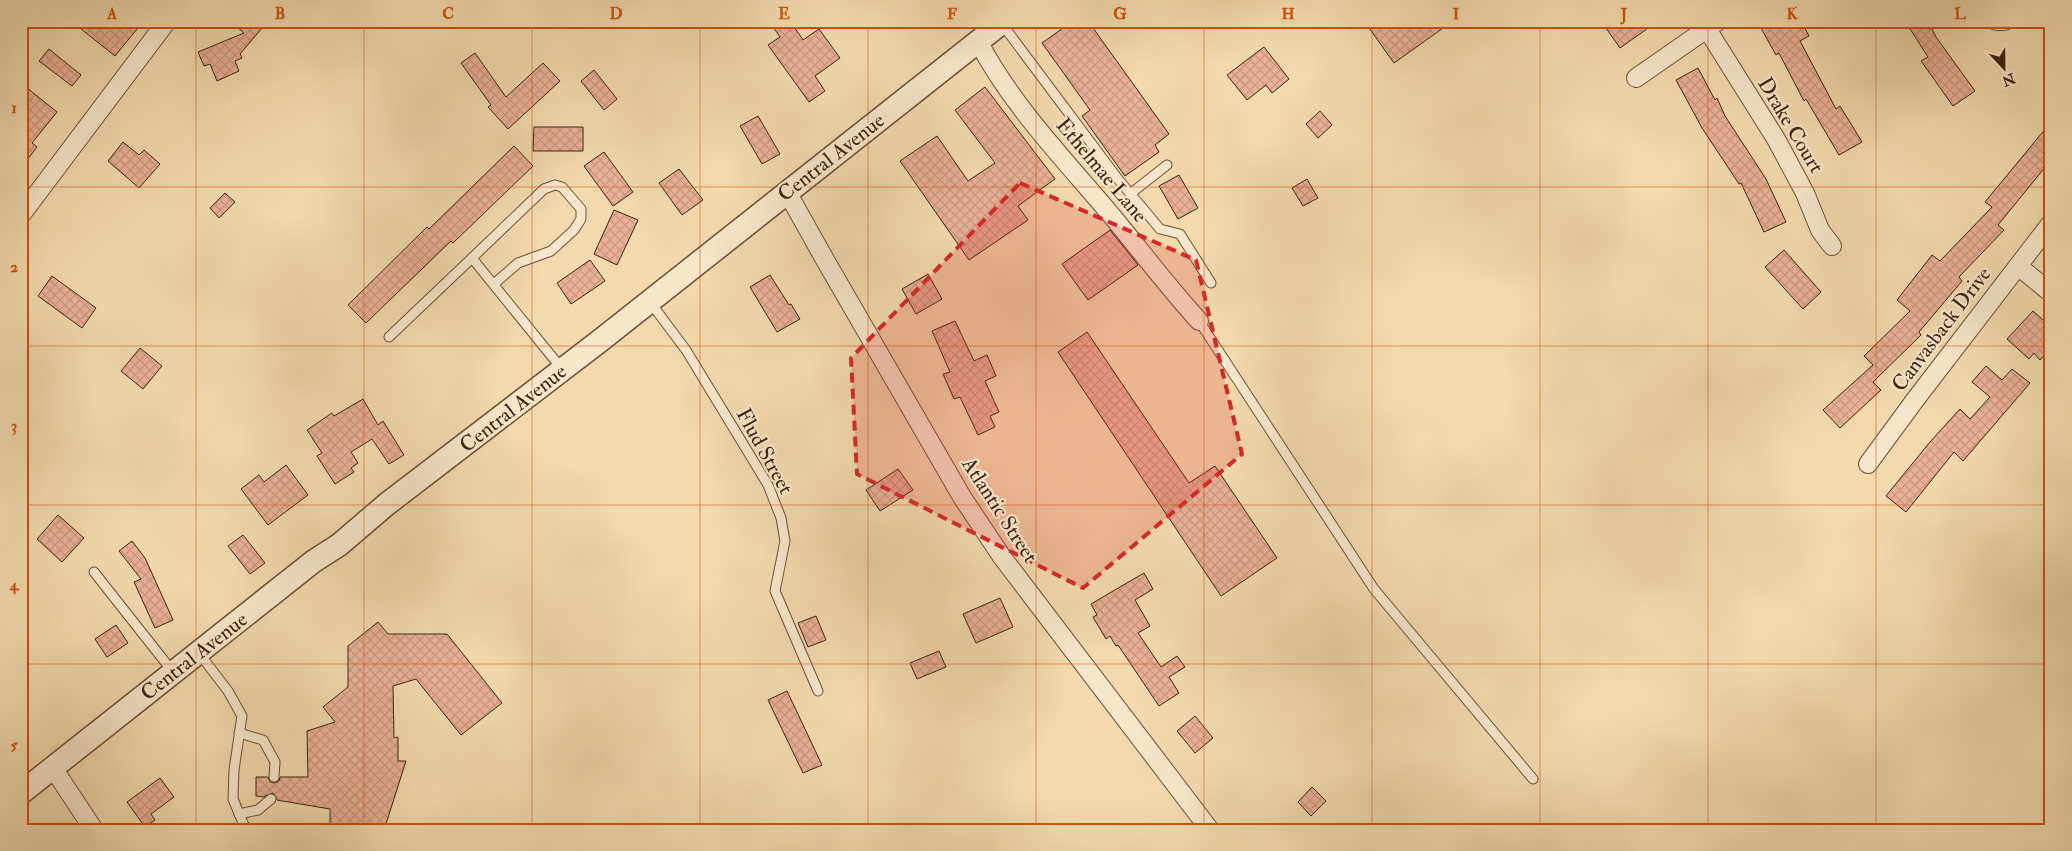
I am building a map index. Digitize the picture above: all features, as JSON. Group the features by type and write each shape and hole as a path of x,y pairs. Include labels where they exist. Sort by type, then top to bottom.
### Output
{"street":[{"path":"21,215 167,21"},
{"path":"1996,21 2005,22"},
{"name":"Central Avenue","path":"21,793 86,744 173,672 563,369 648,300 1003,22"},
{"path":"1636,78 1712,25"},
{"name":"Drake Court","path":"1712,25 1805,193 1820,230 1832,246"},
{"name":"Ethelmae Lane","path":"978,41 1027,116 1112,216 1158,275 1199,321"},
{"name":"Atlantic Street","path":"787,192 962,497 1002,557 1210,830"},
{"name":"Canvasback Drive","path":"1868,464 1904,414 2051,223"},
{"path":"2018,266 2051,293"},
{"path":"53,768 94,830"}],"lane":[{"path":"1003,22 1130,194 1160,229 1180,234 1211,283"},
{"path":"1130,194 1167,165"},
{"path":"389,338 544,189 555,185 562,187 582,209 581,219 574,230 551,251 518,263 494,284"},
{"path":"472,258 563,369"},
{"name":"Flud Street","path":"648,300 686,350 768,486 781,518 785,541 775,591 818,691"},
{"path":"1199,321 1374,588 1533,779"},
{"path":"94,572 173,672"},
{"path":"199,653 228,691 242,716 234,770 233,799 246,830"},
{"path":"239,734 263,740 275,762 274,777"},
{"path":"239,814 258,810 271,799"}],"highlighted area":[{"path":"1020,183 1196,260 1242,454 1083,588 857,474 851,358"}],"building":[{"path":"71,21 126,21 137,29 115,56"},
{"path":"230,21 268,21 240,54 242,58 235,61 239,71 217,81 210,64 204,66 198,52 244,33"},
{"path":"769,21 790,21 803,40 819,29 840,58 815,76 825,91 809,102 768,45 780,37"},
{"path":"1073,21 1088,21 1169,134 1155,145 1159,152 1125,176 1082,116 1090,110 1042,43"},
{"path":"1364,21 1453,21 1394,63"},
{"path":"1601,21 1658,21 1620,48"},
{"path":"1757,21 1801,21 1809,36 1800,41 1836,109 1840,106 1862,142 1839,155 1806,99 1804,101 1779,53 1776,55"},
{"path":"1905,21 1928,21 1936,37 1975,91 1953,106 1921,61 1928,57"},
{"path":"1264,47 1289,79 1272,93 1266,85 1247,100 1227,75"},
{"path":"49,49 81,75 72,86 39,61"},
{"path":"475,53 506,97 543,63 560,81 508,129 488,107 491,105 461,63"},
{"path":"1698,68 1715,100 1717,98 1725,116 1766,179 1786,222 1764,232 1741,183 1739,184 1702,128 1676,80"},
{"path":"594,70 617,99 604,110 581,81"},
{"path":"21,83 57,112 32,143 37,147 21,168"},
{"path":"985,87 1055,179 1018,206 1028,220 969,260 900,161 937,136 968,181 995,163 955,110"},
{"path":"1320,111 1332,125 1318,138 1306,124"},
{"path":"758,116 780,154 762,164 740,126"},
{"path":"2051,122 2051,160 1998,225 2004,230 1959,277 1962,281 1919,332 1921,335 1873,382 1881,390 1840,428 1823,410 1873,365 1864,356 1910,311 1897,300 1932,255 1940,261 1992,207 1985,202"},
{"path":"534,127 583,127 583,151 533,151"},
{"path":"123,142 139,155 144,150 160,164 139,188 108,161"},
{"path":"514,146 533,166 453,243 451,241 366,323 348,305 427,227 429,229"},
{"path":"604,152 633,192 613,206 584,166"},
{"path":"679,169 703,200 682,215 659,183"},
{"path":"1179,175 1198,208 1178,219 1159,186"},
{"path":"1307,179 1318,198 1303,206 1292,188"},
{"path":"225,193 235,202 219,218 210,208"},
{"path":"614,210 638,220 617,265 594,254"},
{"path":"1110,230 1138,265 1088,300 1062,264"},
{"path":"1784,250 1821,292 1803,309 1765,267"},
{"path":"590,260 605,281 571,304 557,283"},
{"path":"928,274 942,299 916,314 902,289"},
{"path":"770,275 800,319 777,332 750,287"},
{"path":"52,276 96,308 82,328 38,296"},
{"path":"2033,311 2051,327 2051,348 2040,360 2034,353 2029,359 2007,339"},
{"path":"955,321 974,361 987,355 996,376 985,381 999,412 990,416 995,427 978,435 960,397 954,399 943,374 950,372 932,331"},
{"path":"1087,332 1189,483 1215,466 1277,558 1221,596 1058,352"},
{"path":"140,348 162,366 143,389 121,371"},
{"path":"1986,366 2002,380 2012,369 2030,383 1963,461 1954,452 1906,512 1886,496 1960,409 1970,419 1990,397 1972,382"},
{"path":"363,399 378,425 383,421 404,455 389,464 372,439 351,452 358,463 351,468 354,472 335,484 317,456 322,453 307,430 332,413 334,416"},
{"path":"286,465 308,495 268,525 241,489 259,475 264,482"},
{"path":"898,469 913,490 880,511 866,490"},
{"path":"58,515 84,538 62,562 37,539"},
{"path":"243,535 265,563 250,574 228,546"},
{"path":"132,541 145,558 173,620 155,628 134,582 141,579 119,551"},
{"path":"1144,573 1153,589 1135,600 1150,626 1138,633 1161,667 1177,656 1185,667 1169,677 1179,693 1159,706 1118,645 1116,646 1110,636 1106,639 1093,617 1097,615 1091,604"},
{"path":"1000,598 1013,627 976,643 963,614"},
{"path":"816,616 826,640 808,647 798,623"},
{"path":"378,622 388,634 447,634 502,703 461,735 416,679 393,686 394,738 398,737 398,761 406,761 384,830 330,830 330,809 277,800 273,793 263,797 256,796 256,777 268,777 270,782 274,783 279,781 280,777 308,777 307,731 335,722 323,707 348,687 348,646"},
{"path":"116,625 128,643 107,657 95,639"},
{"path":"939,651 946,667 917,679 910,663"},
{"path":"787,691 822,765 803,773 768,700"},
{"path":"1195,716 1213,738 1195,753 1177,731"},
{"path":"160,778 174,797 151,814 155,820 145,827 127,802"},
{"path":"1312,787 1326,801 1311,816 1298,802"}]}
